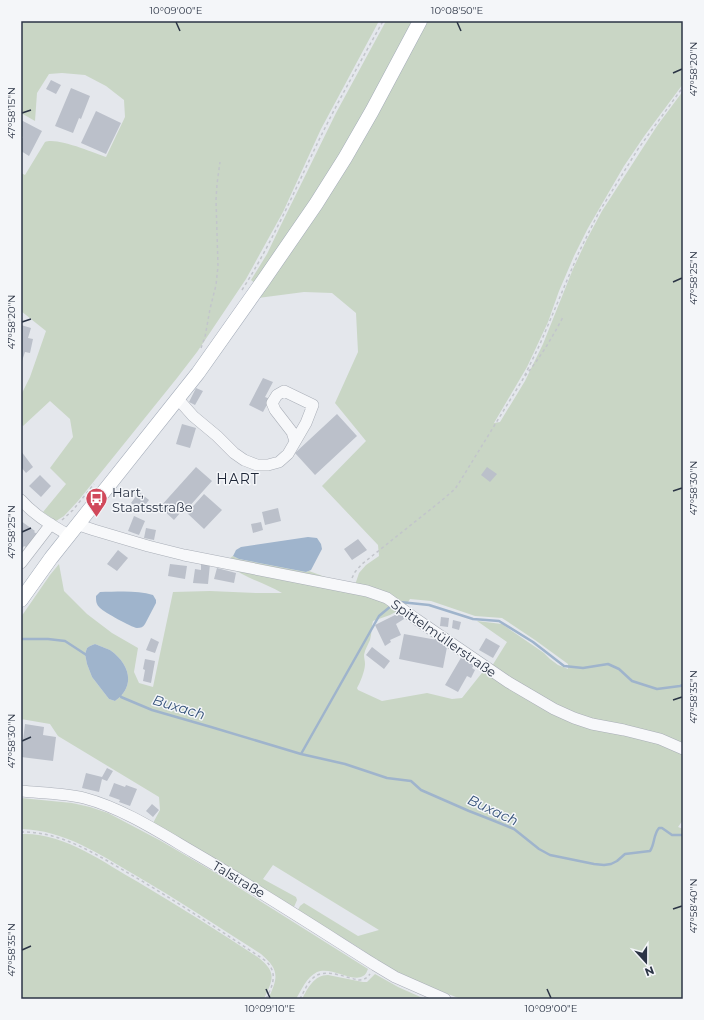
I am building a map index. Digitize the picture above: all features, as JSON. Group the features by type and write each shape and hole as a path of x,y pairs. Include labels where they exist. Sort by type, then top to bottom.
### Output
{"main road":[{"path":"21,600 78,525 178,399 264,281 345,158 420,21"}],"street":[{"path":"178,399 193,416 234,453 244,460 257,465 268,465 279,462 288,454 295,442"},
{"path":"21,500 25,512 70,536"},
{"name":"Spittelmüllerstraße","path":"78,525 184,555 350,589 367,591 387,598 508,682 554,710 592,724 660,739 683,749"},
{"path":"21,563 53,526"},
{"name":"Talstraße","path":"21,791 72,796 106,805 121,812 248,884 395,977 445,999"}],"path":[{"path":"241,292 282,218 328,120 383,21"},
{"path":"523,379 540,344 579,252 599,212 638,149 683,88"},
{"path":"204,345 200,351 205,337 216,285 218,266 216,200 220,162"},
{"path":"350,589 352,578 362,564 431,510 455,489 523,379 551,340 563,318"},
{"path":"53,526 73,510 97,481"},
{"path":"21,832 27,831 47,835 68,841 86,849 155,889 266,961 270,965 274,977 266,999"},
{"path":"300,999 308,984 316,975 328,973 362,980 370,974 376,965"}],"green space":[{"path":"21,21 379,21 321,129 283,212 246,279 197,352 177,378 78,501 64,516 56,521 43,512 66,484 50,468 73,437 70,419 50,401 23,426 21,424 21,395 30,377 46,331 21,311 21,173 25,175 45,142 51,141 66,143 106,157 125,117 124,100 106,86 85,75 62,73 49,74 37,93 35,121 21,113"},
{"path":"386,21 416,21 357,130 256,284 251,280 267,254 336,113"},
{"path":"425,21 683,21 683,84 624,166 588,228 574,256 548,322 527,367 494,423 500,422 525,381 543,344 573,269 602,211 657,126 683,91 683,746 649,733 580,717 531,693 490,667 507,642 477,621 502,624 544,653 558,665 568,669 568,664 502,618 475,616 431,601 410,599 405,607 390,615 373,621 370,640 364,655 364,670 357,688 358,690 382,701 427,693 452,699 462,698 485,669 522,694 561,716 589,726 649,739 672,747 683,753 683,820 678,827 683,829 683,999 461,999 417,982 386,967 361,949 298,910 304,903 358,936 379,930 273,865 263,879 296,897 297,900 294,907 153,823 160,810 159,797 58,736 50,724 21,719 21,617 59,564 64,591 87,614 112,633 138,648 134,672 139,683 153,687 173,592 210,591 282,593 242,574 229,566 230,558 233,556 239,559 306,572 309,571 355,585 359,573 366,565 379,556 378,545 322,486 366,441 335,403 358,352 356,313 332,293 304,292 258,298 348,160 402,66","holes":["95,644 110,650 117,656 126,668 128,675 126,689 115,701 109,699 92,677 87,664 85,654 87,648"]},
{"path":"21,798 72,803 108,813 161,841 214,872 368,969 366,973 359,978 329,971 317,972 307,981 296,999 268,999 274,985 275,975 272,965 261,954 167,894 81,844 37,830 21,829"},
{"path":"21,834 52,838 67,843 97,857 169,900 259,958 269,968 272,977 264,999 21,999"},
{"path":"375,974 398,987 425,999 302,999 312,983 319,977 328,975 367,982"}],"water":[{"path":"308,537 317,538 322,549 311,570 306,572 239,559 233,556 236,550 241,547"},
{"path":"100,592 147,593 153,595 156,603 144,625 137,628 100,608 96,602 96,596"},
{"path":"95,644 110,650 117,656 126,668 128,682 126,689 115,701 109,699 92,677 87,664 85,654 87,648"}],"building":[{"path":"51,80 61,85 56,94 46,89"},
{"path":"71,88 90,96 81,119 79,118 73,133 55,126"},
{"path":"96,111 121,123 106,154 81,143"},
{"path":"21,120 42,131 29,156 21,151 21,140 23,137 21,136"},
{"path":"21,325 31,328 28,338 33,339 30,353 25,352 21,364"},
{"path":"263,378 273,382 265,397 270,399 263,412 249,405"},
{"path":"196,388 203,391 195,405 189,402"},
{"path":"337,414 357,436 315,475 295,453"},
{"path":"182,424 196,428 190,448 176,444"},
{"path":"21,451 33,467 26,473 21,467"},
{"path":"196,467 212,481 188,508 186,506 174,520 160,507"},
{"path":"487,467 497,474 490,482 481,475"},
{"path":"40,475 51,486 41,497 29,486"},
{"path":"139,492 149,500 141,510 131,503"},
{"path":"204,494 222,510 204,529 187,513"},
{"path":"278,508 281,521 265,525 262,512"},
{"path":"134,516 145,521 139,535 128,531"},
{"path":"21,521 37,534 28,548 24,546 21,550"},
{"path":"261,522 263,530 253,533 251,524"},
{"path":"146,528 156,530 154,540 144,538"},
{"path":"358,539 367,550 352,560 344,549"},
{"path":"118,550 128,558 117,571 107,564"},
{"path":"201,563 210,564 208,584 193,583 195,569 201,570"},
{"path":"170,564 187,566 185,579 168,576"},
{"path":"217,568 236,573 234,583 214,579"},
{"path":"401,612 404,619 396,624 401,635 390,640 391,642 385,646 375,625"},
{"path":"441,617 449,618 448,627 440,626"},
{"path":"453,620 461,622 459,630 452,628"},
{"path":"404,634 448,642 443,668 399,659"},
{"path":"151,638 159,642 155,653 146,650"},
{"path":"486,638 500,646 493,658 479,650"},
{"path":"372,647 390,661 384,669 366,655"},
{"path":"462,656 475,664 472,668 475,670 471,678 467,676 458,692 445,685"},
{"path":"145,659 155,661 151,683 143,681"},
{"path":"25,724 44,727 43,735 56,737 53,761 21,757"},
{"path":"107,768 113,771 107,781 102,779 99,792 82,788 86,773 102,777"},
{"path":"114,783 137,789 130,806 109,796"},
{"path":"152,804 159,810 153,817 146,811"}],"waterway":[{"name":"Buxach","path":"400,602 429,605 473,619 499,621 533,642 564,666 583,668 608,664 619,669 632,681 657,689 683,685"},
{"name":"Buxach","path":"301,754 379,616 391,606"},
{"name":"Buxach","path":"21,639 48,639 65,641 88,656"},
{"name":"Buxach","path":"120,695 121,697 152,710 301,754 345,764 387,778 411,781 421,790 514,829 539,849 550,855 594,864 611,864 625,854 650,851 659,828 662,828 672,835 683,835"}],"place":[{"name":"Hart, Staatsstraße","path":"97,518"}],"district":[{"name":"HART","path":"238,479"}]}
